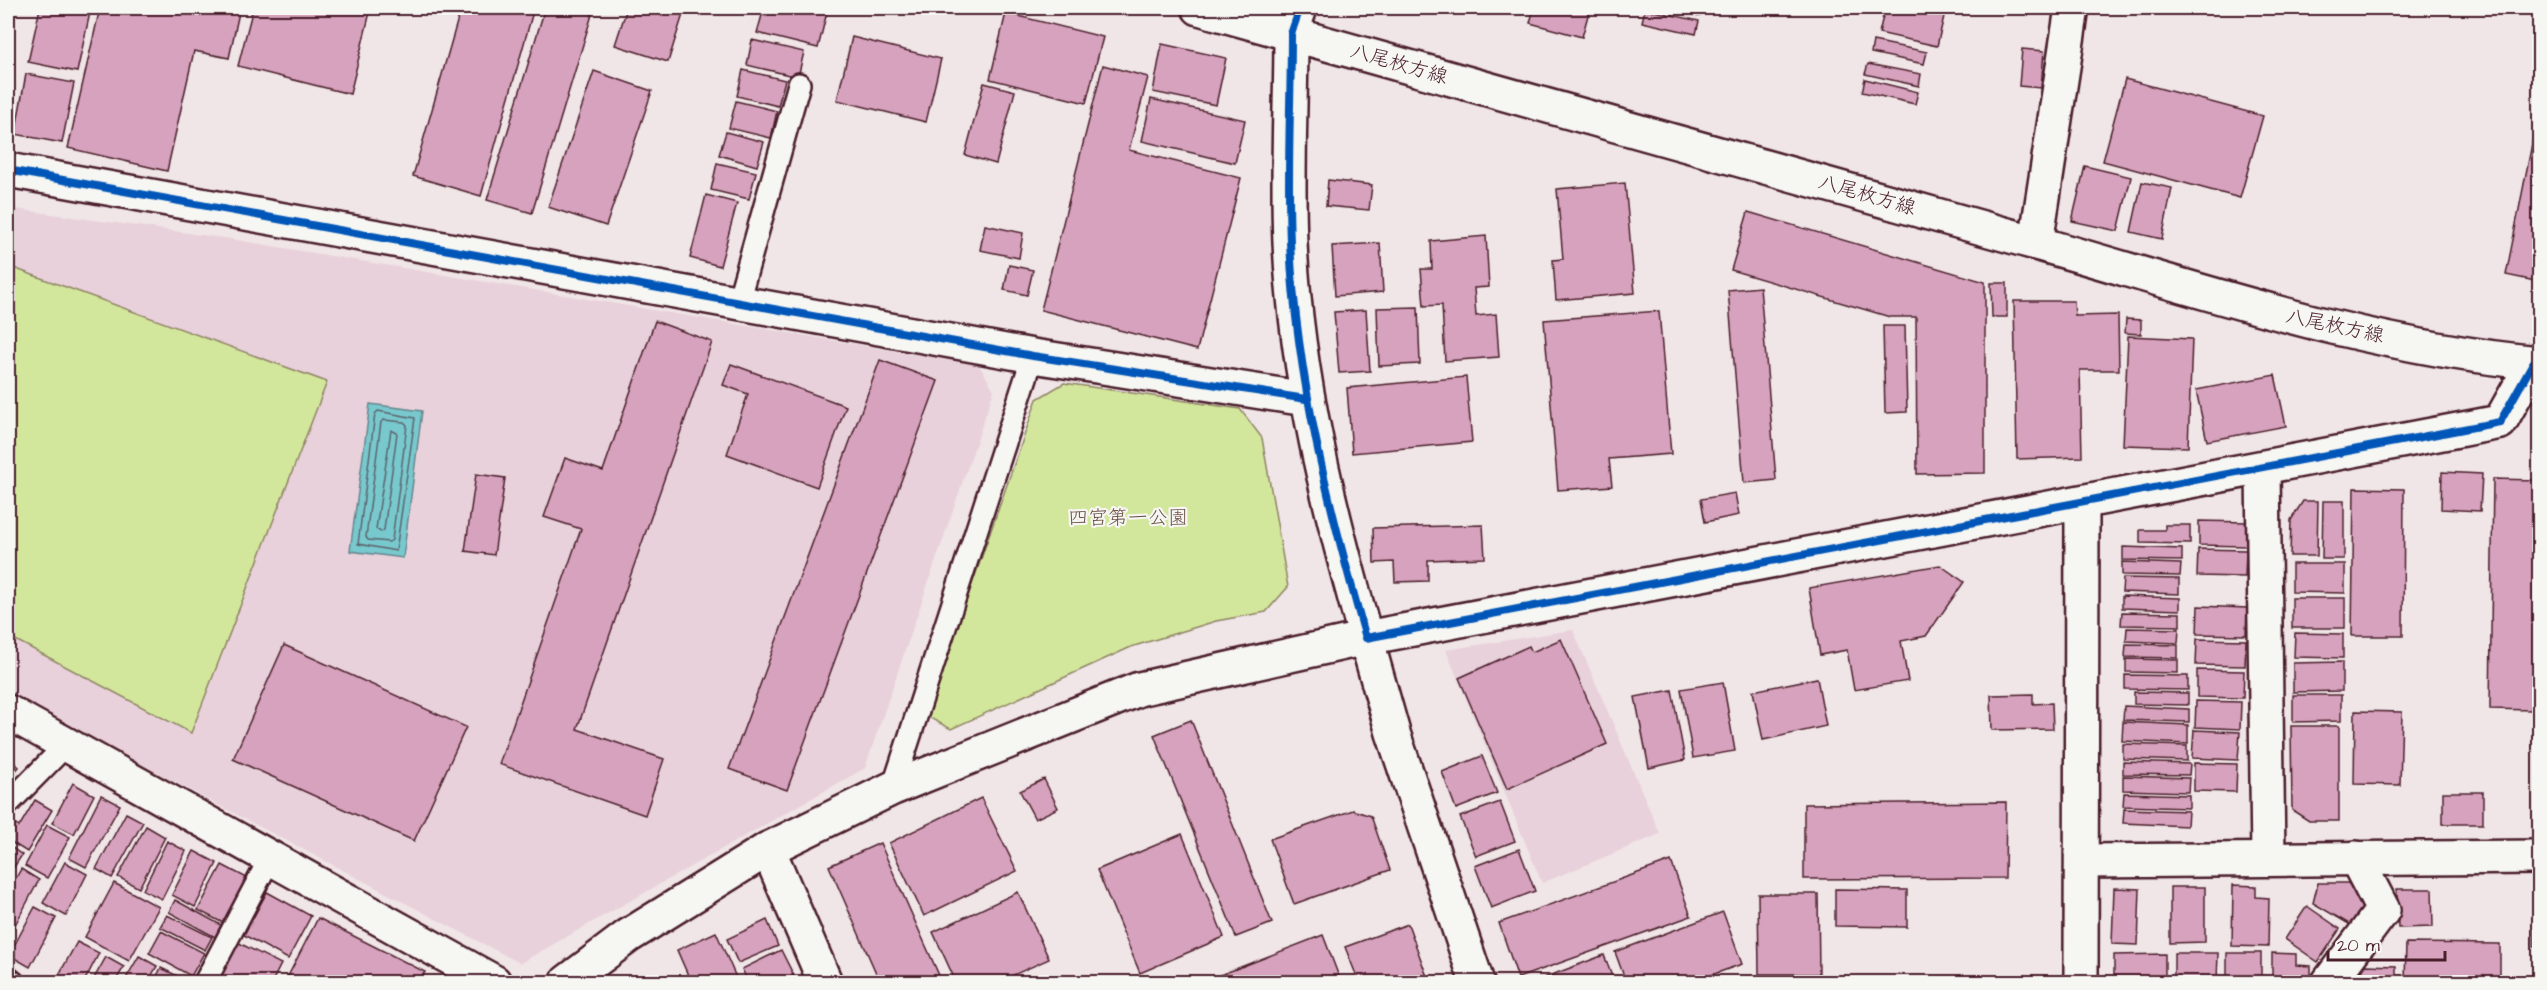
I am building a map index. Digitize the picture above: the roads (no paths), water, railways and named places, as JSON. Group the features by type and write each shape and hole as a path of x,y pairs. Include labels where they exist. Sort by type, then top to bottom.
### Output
{"street":[{"name":"八尾枚方線","path":"1198,8 1296,21 2276,313 2438,349 2536,363"},
{"path":"2036,243 2072,8"},
{"path":"1296,21 1290,243 1306,399 1338,539 1393,733 1477,982"},
{"path":"8,170 1033,356 1306,399"},
{"path":"567,982 628,936 768,849 893,788 1139,689 1366,638 2082,504 2500,422 2536,363"},
{"path":"2263,469 2268,859"},
{"path":"2081,982 2082,504"},
{"path":"8,712 494,982"},
{"path":"768,849 825,982"},
{"path":"2082,861 2540,857"},
{"path":"2328,982 2383,910 2356,858"}],"lane":[{"path":"738,302 799,84"},
{"path":"893,788 1033,356"},
{"path":"8,804 66,745"},
{"path":"206,982 270,858"},
{"path":"8,978 13,982"}],"water":[{"path":"370,404 422,411 403,558 350,551"}],"park label":[{"name":"四宮第一公園","path":"1128,518"}]}
